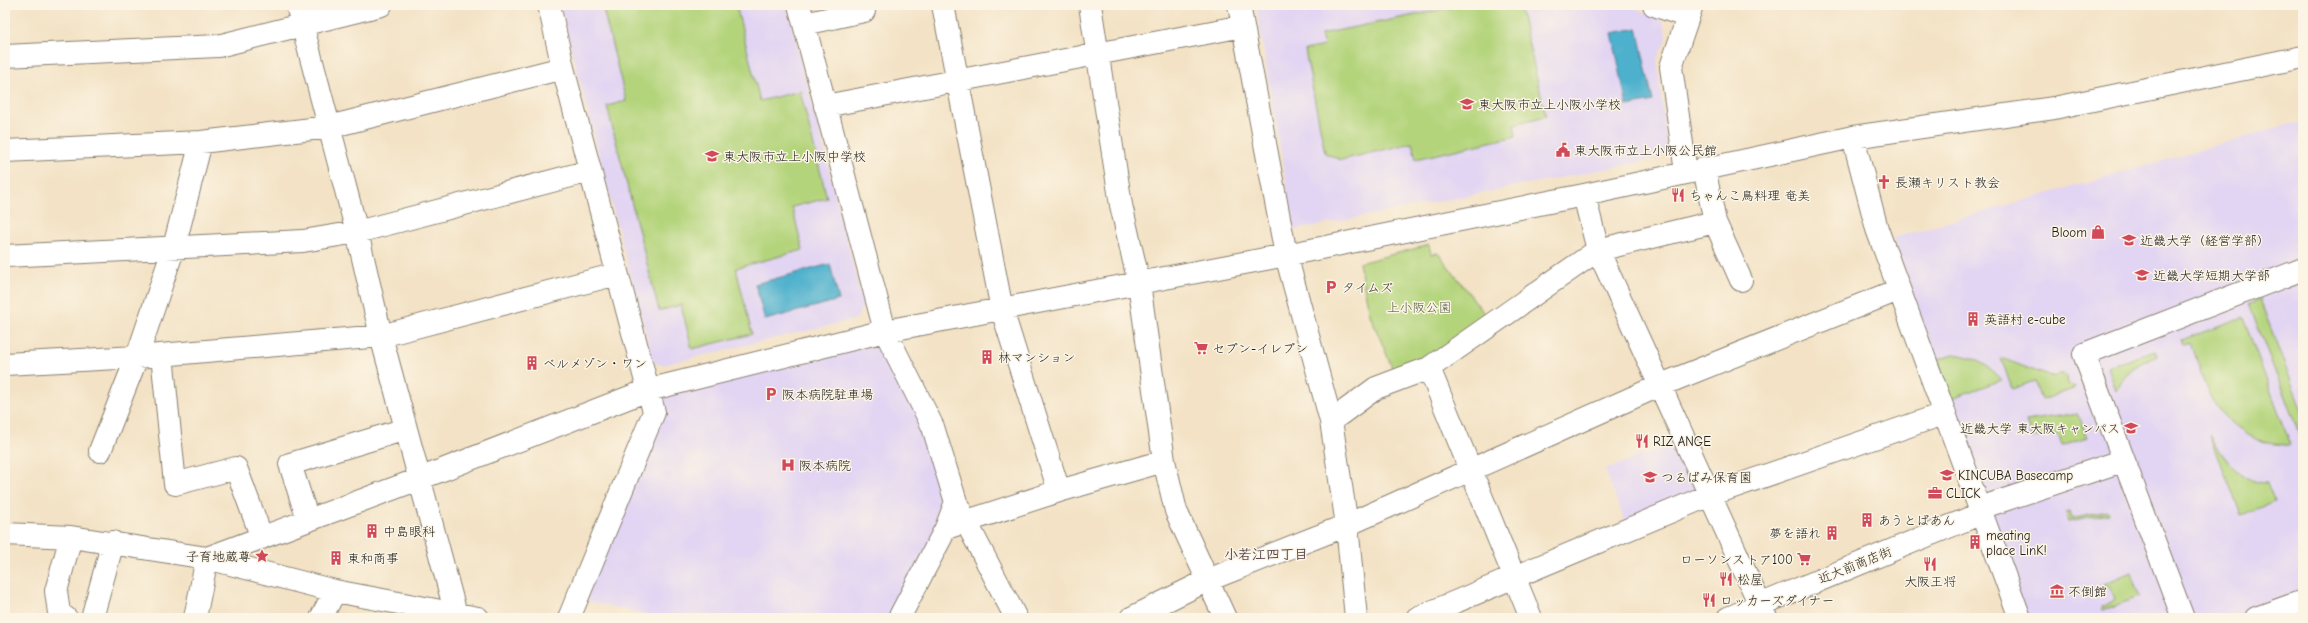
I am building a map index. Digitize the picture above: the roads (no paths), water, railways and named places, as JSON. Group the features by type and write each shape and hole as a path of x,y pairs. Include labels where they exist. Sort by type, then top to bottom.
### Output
{"street":[{"path":"5,56 218,46 300,15 381,5"},
{"path":"549,5 563,68 654,412 569,618"},
{"path":"944,5 956,82 1002,310 1059,491"},
{"path":"1090,5 1122,205 1139,283 1164,461 1176,511 1225,618"},
{"path":"1238,5 1286,256 1331,421 1347,525 1356,618"},
{"path":"1654,5 1690,11 1671,67 1695,170 1715,222 1741,280"},
{"path":"864,11 801,15 885,331 933,427 956,517 1016,618"},
{"path":"300,15 357,232 381,336 455,616"},
{"path":"825,106 1097,56 1243,26"},
{"path":"207,558 419,479 648,390 885,331 1286,256 1584,195 1853,137 2054,108 2303,57"},
{"path":"5,151 201,142 329,127 563,68"},
{"path":"1853,137 1876,229 1943,414 1981,511 2020,618"},
{"path":"100,451 137,357 174,247 201,142"},
{"path":"5,256 303,240 357,232 590,171"},
{"path":"1584,195 1598,250 1661,385 1762,611"},
{"path":"1331,421 1376,388 1429,368 1598,250 1715,222"},
{"path":"2183,618 2122,461 2084,354 2303,268"},
{"path":"5,364 137,357 381,336 617,274"},
{"path":"1131,618 1208,580 1347,525 1661,385 1898,290"},
{"path":"162,355 175,484 236,468 262,538"},
{"path":"1429,368 1531,618"},
{"path":"1416,618 1515,578 1710,495 1943,414"},
{"path":"308,520 290,464 406,429"},
{"path":"899,618 956,517 1059,491 1164,461"},
{"name":"近大前商店街","path":"1728,618 1762,611 1981,511 2122,461"},
{"path":"5,534 71,537 113,542 207,558 335,591 455,616 478,618"},
{"path":"66,618 59,613 56,591 71,537"},
{"path":"92,618 113,542"},
{"path":"195,618 207,558"},
{"path":"321,618 335,591"},
{"path":"2256,618 2303,600"}],"water":[{"path":"1637,28 1653,101 1627,106 1612,33"},
{"path":"830,264 839,300 765,320 755,284"}],"place":[{"name":"東大阪市立上小阪小学校","path":"1467,104"},
{"name":"東大阪市立上小阪公民館","path":"1563,150"},
{"name":"東大阪市立上小阪中学校","path":"712,156"},
{"name":"長瀬キリスト教会","path":"1884,182"},
{"name":"ちゃんこ鳥料理 奄美","path":"1678,195"},
{"name":"Bloom","path":"2098,232"},
{"name":"近畿大学（経営学部）","path":"2129,240"},
{"name":"近畿大学短期大学部","path":"2142,275"},
{"name":"タイムズ","path":"1331,287"},
{"name":"英語村 e-cube","path":"1973,319"},
{"name":"セブン-イレブン","path":"1201,348"},
{"name":"林マンション","path":"987,357"},
{"name":"ベルメゾン・ワン","path":"532,363"},
{"name":"阪本病院駐車場","path":"771,394"},
{"name":"近畿大学 東大阪キャンパス","path":"2131,428"},
{"name":"RIZ ANGE","path":"1642,441"},
{"name":"阪本病院","path":"788,465"},
{"name":"KINCUBA Basecamp","path":"1947,475"},
{"name":"つるばみ保育園","path":"1650,477"},
{"name":"CLICK","path":"1935,493"},
{"name":"あうとばあん","path":"1867,520"},
{"name":"中島眼科","path":"372,531"},
{"name":"夢を語れ","path":"1832,533"},
{"name":"meating place LinK!","path":"1975,542"},
{"name":"子育地蔵尊","path":"262,556"},
{"name":"東和商事","path":"336,558"},
{"name":"ローソンストア100","path":"1804,559"},
{"name":"大阪王将","path":"1930,564"},
{"name":"松屋","path":"1726,579"},
{"name":"不倒館","path":"2057,591"},
{"name":"ロッカーズダイナー","path":"1709,600"}],"district":[{"name":"小若江四丁目","path":"1266,554"}],"park label":[{"name":"上小阪公園","path":"1419,307"}]}
